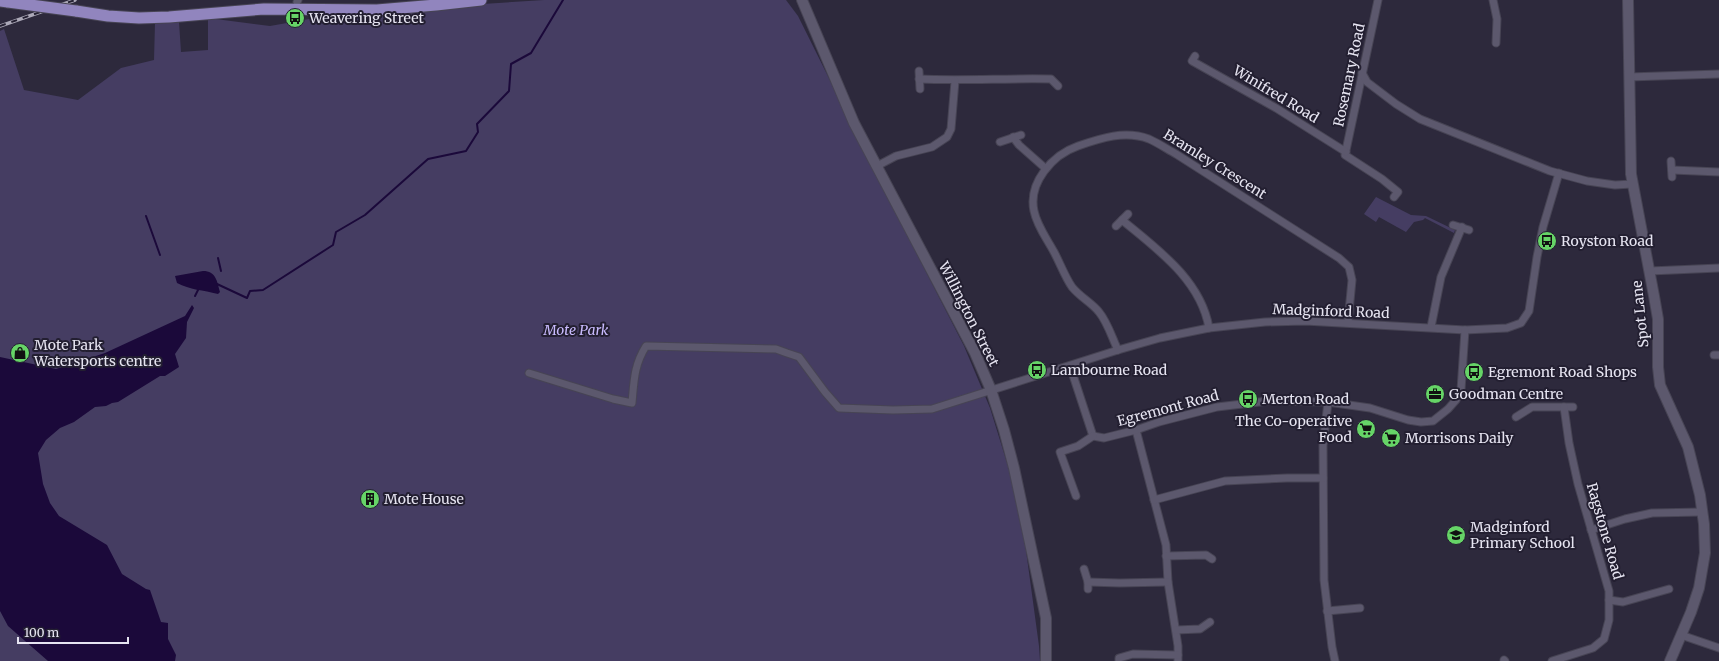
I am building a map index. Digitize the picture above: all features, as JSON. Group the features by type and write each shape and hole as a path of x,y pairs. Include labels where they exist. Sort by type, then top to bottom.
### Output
{"main road":[{"path":"4,1 108,16 169,17 264,9 377,10 481,0"}],"street":[{"name":"Willington Street","path":"802,0 854,123 878,166 975,353 991,390 1014,468 1046,618 1046,661"},
{"name":"Rosemary Road","path":"1345,153 1378,0"},
{"path":"1493,0 1499,31 1496,43"},
{"name":"Spot Lane","path":"1628,0 1632,184 1650,271 1658,319 1658,367 1660,386 1688,447 1700,495 1702,512 1704,559 1698,588 1670,661"},
{"name":"Winifred Road","path":"1193,59 1276,108 1345,153 1398,192 1394,197"},
{"path":"1362,72 1367,82 1396,104 1420,119 1550,171 1594,182 1615,185 1632,184"},
{"path":"1629,77 1719,74"},
{"path":"920,89 919,75 956,81 1013,78 1051,79 1058,86"},
{"path":"878,166 896,156 932,147 947,137 951,129 956,81"},
{"path":"1000,142 1021,134"},
{"name":"Bramley Crescent","path":"1118,350 1107,325 1099,312 1072,287 1034,212 1032,197 1045,168 1056,159 1074,148 1098,139 1118,135 1136,136 1149,139 1176,154 1339,258 1349,267 1352,280 1348,322"},
{"path":"1013,137 1019,145 1045,168"},
{"path":"1671,161 1672,173 1719,172"},
{"name":"Madginford Road","path":"529,373 632,403 635,371 639,358 646,346 776,350 799,357 839,408 893,410 932,409 1118,350 1160,338 1209,328 1265,322 1305,320 1466,330 1507,328 1521,323 1529,311 1537,257 1559,173"},
{"path":"1116,226 1128,214"},
{"path":"1122,220 1159,250 1179,271 1197,294 1207,314 1209,328"},
{"path":"1453,225 1469,230"},
{"path":"1431,327 1441,278 1462,227"},
{"path":"1650,271 1719,268"},
{"name":"Egremont Road","path":"1093,436 1104,438 1136,430 1166,420 1217,407 1240,403 1292,401 1328,402 1370,408 1408,420 1421,422 1433,421 1448,409 1456,400 1461,390 1466,330"},
{"path":"1070,366 1093,436 1078,446 1060,452 1076,496"},
{"path":"1328,402 1323,478 1324,580 1335,661"},
{"path":"1516,417 1532,407 1573,406"},
{"name":"Ragstone Road","path":"1564,407 1569,443 1591,530 1609,591 1609,600 1622,602 1669,589"},
{"path":"1119,661 1119,658 1133,654 1178,658 1176,630 1168,582 1166,545 1136,430"},
{"path":"1154,500 1225,481 1323,478"},
{"path":"1591,530 1625,519 1652,513 1702,512"},
{"path":"1166,556 1206,555 1212,559"},
{"path":"1084,569 1088,585 1168,582"},
{"path":"1552,661 1593,648 1604,639 1609,620 1609,600"},
{"path":"1327,611 1360,608"},
{"path":"1176,630 1200,629 1210,622"},
{"path":"1681,635 1719,648"}],"green space":[{"name":"Mote Park","path":"544,0 786,0 798,16 964,346 990,408 1012,479 1025,543 1040,661 0,661 0,31 4,29 24,90 78,100 121,68 154,60 155,23 179,22 181,52 208,50 208,18 270,26 343,13"},
{"path":"1376,197 1411,215 1426,216 1455,230 1454,233 1425,218 1414,222 1406,232 1379,217 1376,222 1364,214"}],"shaded area":[{"path":"203,271 211,273 215,277 220,292 218,294 192,289 177,283 175,276"},
{"path":"192,305 194,308 187,322 186,338 175,354 179,367 165,376 160,376 118,402 106,406 95,407 74,422 60,428 46,440 38,453 43,484 50,503 59,516 107,545 122,574 150,590 161,622 168,623 168,639 176,655 175,661 48,661 8,626 0,611 0,357 56,369 105,353 185,316"}],"waterway":[{"path":"217,284 247,298 250,291 263,290 333,245 336,232 365,215 428,159 466,151 478,132 477,124 509,91 511,64 531,53 563,0"},
{"path":"146,216 160,255"},
{"path":"218,258 221,271"},
{"path":"195,296 198,290"}],"railway":[{"path":"0,26 75,0"}],"place":[{"name":"Weavering Street","path":"295,18"},
{"name":"Royston Road","path":"1547,241"},
{"name":"Mote Park Watersports centre","path":"20,353"},
{"name":"Lambourne Road","path":"1037,370"},
{"name":"Egremont Road Shops","path":"1474,372"},
{"name":"Goodman Centre","path":"1435,394"},
{"name":"Merton Road","path":"1248,399"},
{"name":"The Co-operative Food","path":"1366,429"},
{"name":"Morrisons Daily","path":"1391,438"},
{"name":"Mote House","path":"370,499"},
{"name":"Madginford Primary School","path":"1456,535"}]}
